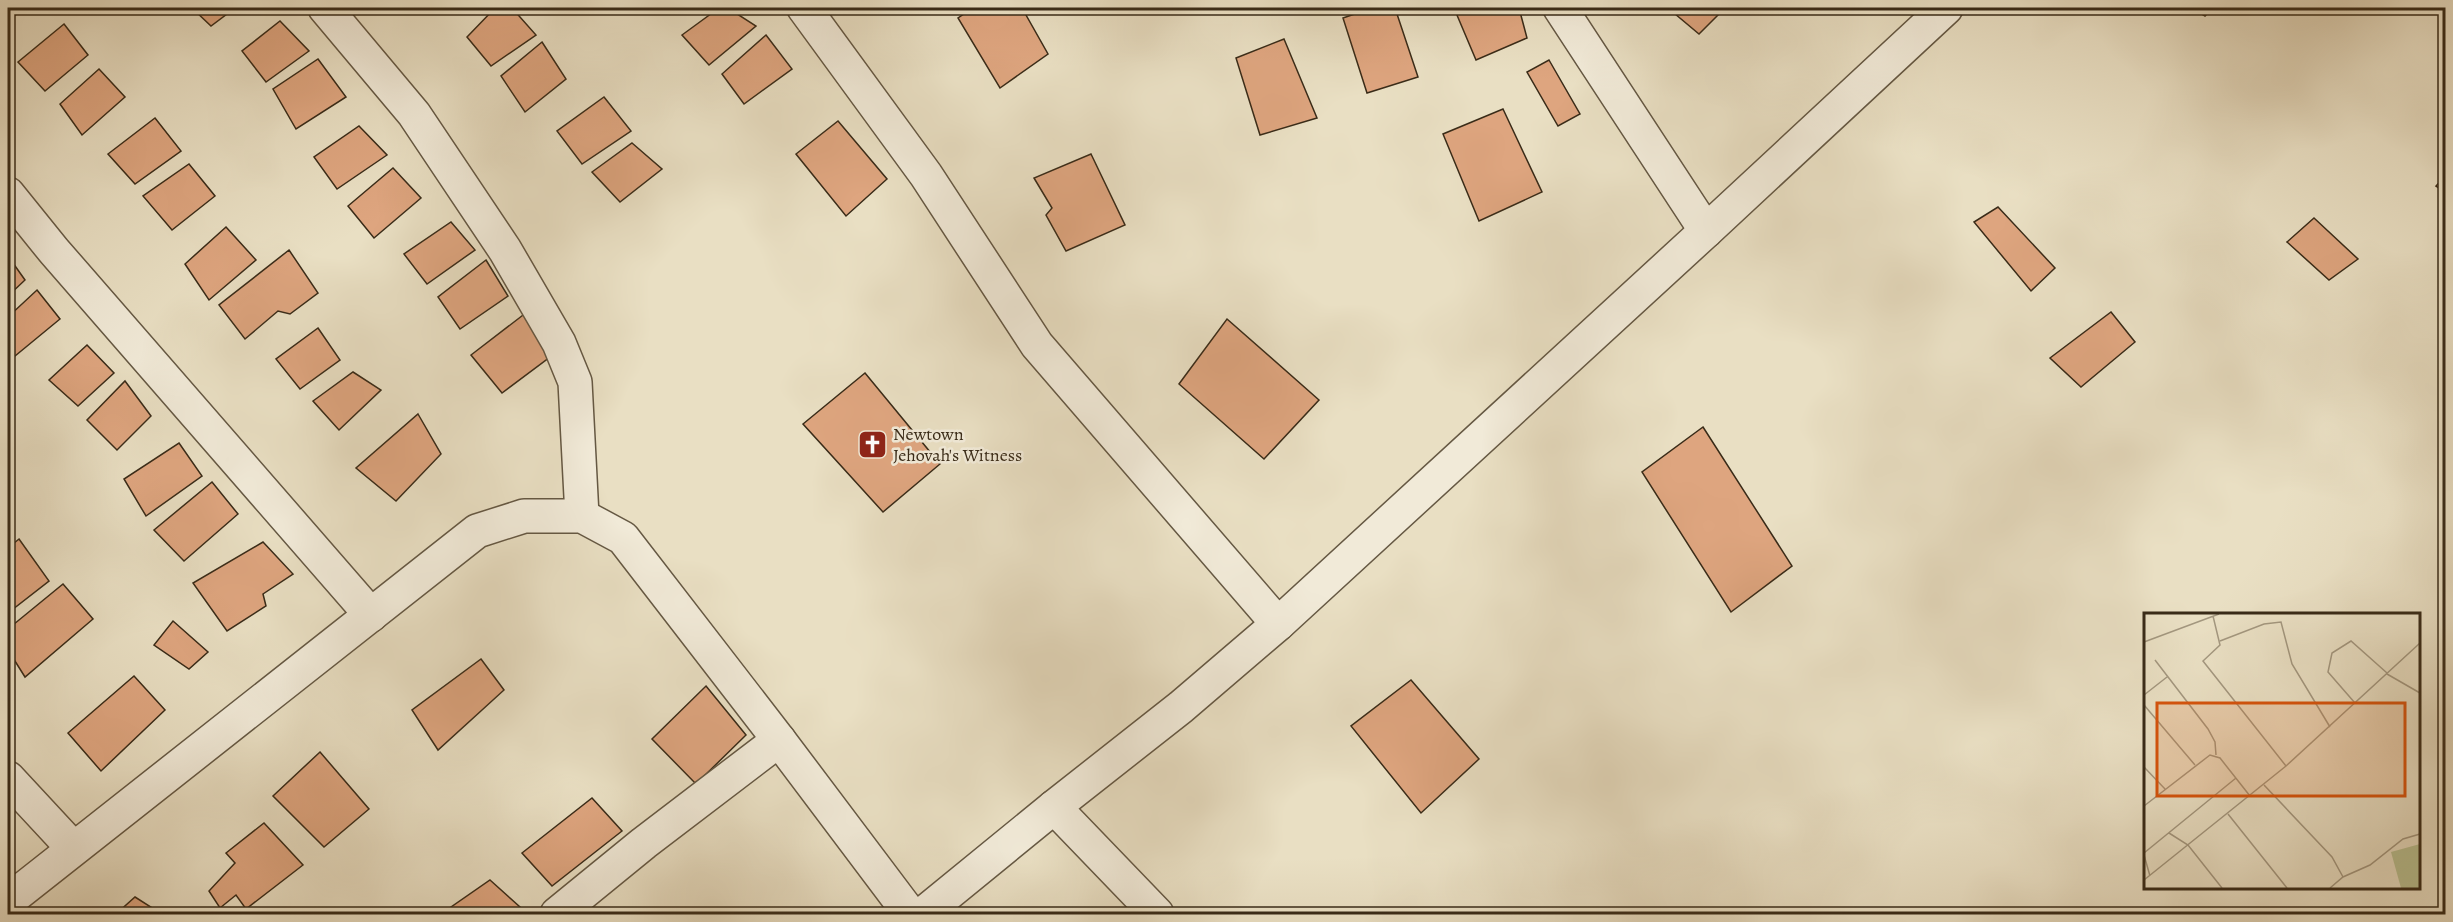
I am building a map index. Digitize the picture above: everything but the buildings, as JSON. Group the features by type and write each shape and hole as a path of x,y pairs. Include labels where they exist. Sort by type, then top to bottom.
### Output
{"street":[{"path":"325,8 414,114 505,250 559,343 575,382 582,516"},
{"path":"804,8 926,175 1037,345 1278,624"},
{"path":"1560,8 1706,231"},
{"path":"924,915 1054,807 1181,707 1278,624 1946,8"},
{"path":"8,194 54,251 370,615"},
{"path":"8,901 477,531 525,516 582,516 623,538 910,915"},
{"path":"557,915 644,843 779,740"},
{"path":"8,778 73,848"},
{"path":"1054,807 1157,915"}],"place":[{"name":"Newtown Jehovah's Witness","path":"872,444"}]}
